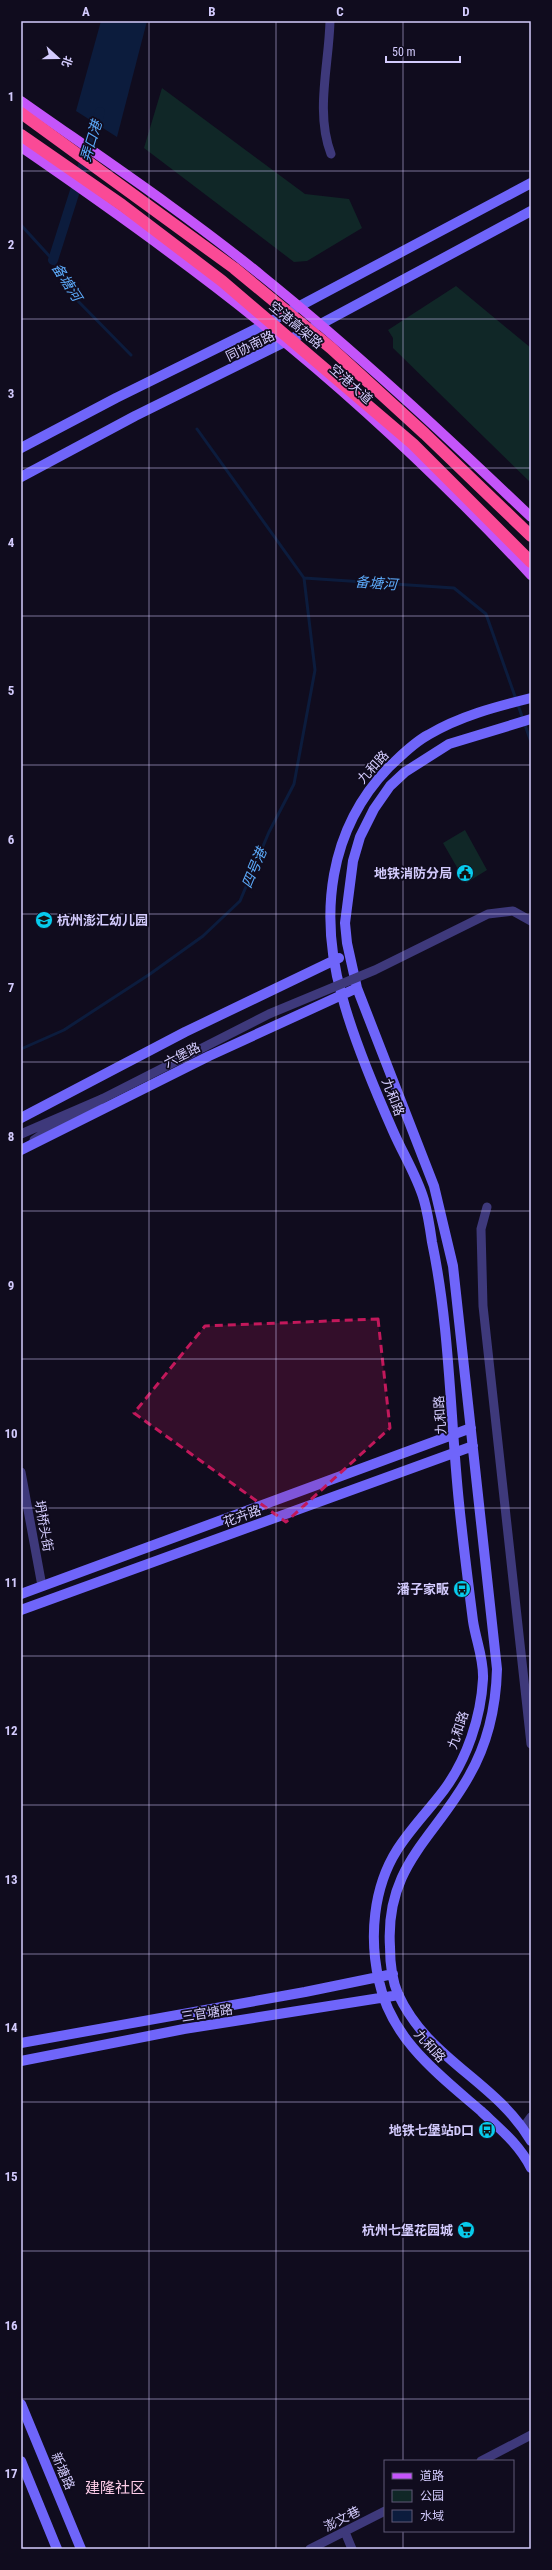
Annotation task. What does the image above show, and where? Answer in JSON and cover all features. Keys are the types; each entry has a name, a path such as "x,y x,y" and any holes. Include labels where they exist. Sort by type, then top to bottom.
{"highway":[{"name":"空港高架路","path":"21,112 234,268 331,348 425,434 531,536"},
{"name":"空港高架路","path":"21,135 122,205 222,281 413,444 531,562"}],"main road":[{"name":"空港大道","path":"21,101 121,171 262,276 441,432 531,517"},
{"name":"空港大道","path":"21,148 110,208 264,325 432,474 531,575"}],"street":[{"path":"330,21 325,71 324,136 331,154"},
{"name":"同协南路","path":"21,448 116,398 264,325 297,306 531,183"},
{"name":"同协南路","path":"21,477 135,416 319,326 531,211"},
{"name":"九和路","path":"531,698 463,717 424,737 393,763 363,799 338,850 333,870 329,916 341,995 391,1126 424,1201 440,1277 456,1452 459,1502 472,1612 481,1657 482,1691 475,1726 466,1751 447,1786 407,1835 386,1871 379,1891 375,1920 374,1944 378,1977 383,1998 402,2034 415,2051 432,2070 515,2142 531,2168"},
{"name":"九和路","path":"531,719 458,740 423,759 405,772 390,786 374,809 360,837 353,861 345,923 349,954 357,988 434,1186 453,1266 497,1669 496,1697 482,1749 470,1776 408,1862 400,1877 390,1914 389,1936 393,1974 399,1995 428,2041 490,2092 523,2128 531,2141"},
{"path":"21,1150 54,1126 102,1099 270,1014 375,970 488,914 513,911 531,921"},
{"name":"六堡路","path":"21,1118 191,1029 349,954"},
{"name":"六堡路","path":"21,1150 209,1056 357,988"},
{"path":"21,1134 102,1099"},
{"path":"487,1207 481,1229 483,1306 531,1744"},
{"name":"花卉路","path":"21,1594 471,1428"},
{"name":"花卉路","path":"21,1610 473,1446"},
{"name":"坍桥头街","path":"21,1472 42,1586"},
{"name":"三官塘路","path":"21,2043 125,2026 393,1974"},
{"name":"三官塘路","path":"21,2061 184,2029 399,1995"},
{"path":"523,2128 531,2117"},
{"name":"新塘路","path":"21,2404 82,2549"},
{"path":"483,2460 531,2435"},
{"path":"21,2461 57,2549"},
{"name":"澎文巷","path":"310,2549 384,2512"},
{"path":"345,2532 352,2549"}],"highlighted area":[{"path":"378,1319 390,1428 286,1522 134,1413 205,1326"}],"green space":[{"path":"162,88 305,194 349,199 362,228 307,261 294,262 144,148"},
{"path":"456,286 531,348 531,483 393,348 393,338 388,330"},
{"path":"465,830 487,870 466,883 443,843"}],"water":[{"path":"101,21 147,21 117,137 76,111"}],"waterway":[{"name":"弄口港","path":"53,260 100,112"},
{"name":"备塘河","path":"21,225 53,260 74,297 131,355"},
{"name":"四号港","path":"21,1049 64,1030 150,974 203,936 240,901 269,832 294,784 315,670 304,578 197,429"},
{"name":"备塘河","path":"304,578 454,588 486,614 531,742"}],"place":[{"name":"地铁消防分局","path":"465,873"},
{"name":"杭州澎汇幼儿园","path":"44,920"},
{"name":"潘子家畈","path":"462,1589"},
{"name":"地铁七堡站D口","path":"487,2130"},
{"name":"杭州七堡花园城","path":"466,2230"}],"district":[{"name":"建隆社区","path":"115,2488"}]}
